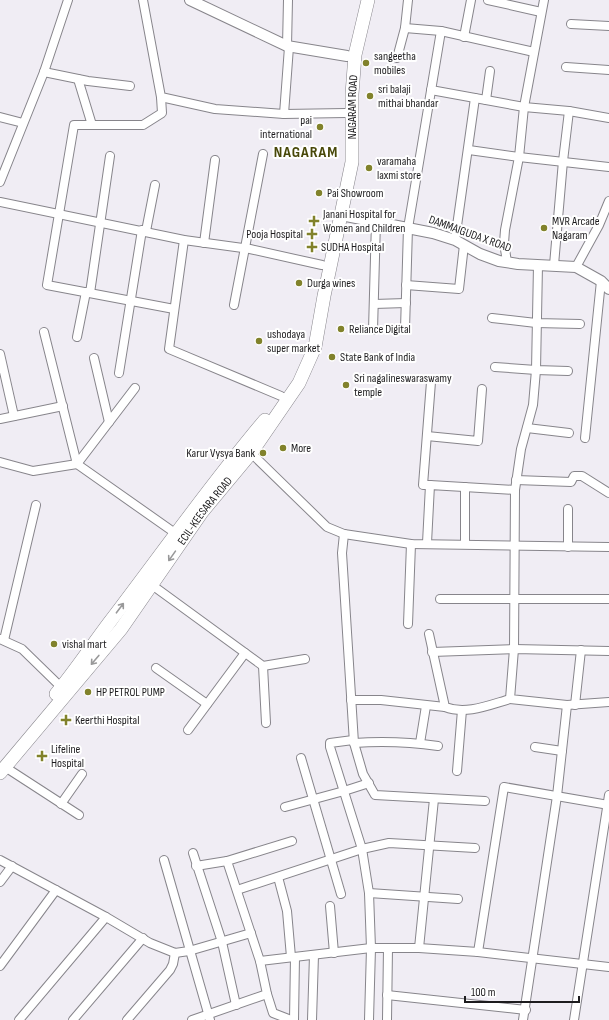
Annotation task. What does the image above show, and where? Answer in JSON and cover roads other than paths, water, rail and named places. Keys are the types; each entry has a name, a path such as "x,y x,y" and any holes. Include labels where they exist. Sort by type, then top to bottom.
{"main road":[{"name":"NAGARAM ROAD","path":"338,214 347,138 347,56 361,0"},
{"name":"NAGARAM ROAD","path":"338,214 352,162 352,94 355,55 368,0"},
{"name":"ECIL-KEESARA ROAD","path":"2,766 121,629 202,512 209,497 242,446 269,416 303,359 309,343 322,265 338,214"},
{"name":"ECIL-KEESARA ROAD","path":"2,766 175,534 251,453 298,384 316,347 338,214"}],"street":[{"path":"0,182 4,161 23,123 44,72 68,0"},
{"path":"142,0 161,97 162,113 143,125 74,125 47,285 174,309"},
{"path":"284,114 288,47 288,0"},
{"path":"397,58 404,28 408,0"},
{"path":"464,37 471,0"},
{"path":"488,0 541,12"},
{"path":"506,262 504,243 505,230 519,157 524,107 544,0"},
{"path":"193,1 288,47 347,56"},
{"path":"571,24 609,26"},
{"path":"404,28 441,32 534,52"},
{"path":"405,329 408,228 441,32"},
{"path":"566,67 609,70"},
{"path":"486,100 490,71"},
{"path":"44,72 78,79 130,86"},
{"path":"78,79 92,125"},
{"path":"431,90 524,107 569,111 609,118"},
{"path":"161,97 215,109 284,114 346,113"},
{"path":"455,240 469,150 475,98"},
{"path":"554,265 569,111"},
{"path":"0,117 23,123"},
{"path":"469,150 519,157 609,166"},
{"path":"234,305 263,154"},
{"path":"77,337 88,293 110,156"},
{"path":"204,243 215,160"},
{"path":"119,373 144,231 155,185"},
{"path":"0,202 184,240 245,249 322,265"},
{"path":"576,267 599,225 609,202"},
{"name":"DAMMAIGUDA X ROAD","path":"338,214 433,232 455,240 480,254 506,262 576,267 601,281 609,289"},
{"path":"373,330 376,221"},
{"path":"184,240 169,349 281,396"},
{"path":"406,285 459,289 464,245"},
{"path":"510,699 514,649 515,490 521,449 533,405 536,370 538,265"},
{"path":"585,438 601,281"},
{"path":"374,304 406,303"},
{"path":"492,318 536,323 580,324"},
{"path":"44,332 77,464 175,534"},
{"path":"0,354 14,416"},
{"path":"94,358 109,422"},
{"path":"495,366 568,371"},
{"path":"431,382 423,485 515,490"},
{"path":"0,462 33,471 77,464 135,388"},
{"path":"427,436 478,441 482,389"},
{"path":"0,419 62,406"},
{"path":"527,428 569,433"},
{"path":"251,453 327,527 344,534 411,544 427,543 609,547"},
{"path":"516,480 571,482 574,476 582,476 609,493"},
{"path":"427,543 430,485"},
{"path":"465,487 465,544"},
{"path":"36,504 2,640 22,649 62,687"},
{"path":"568,510 568,547"},
{"path":"344,534 342,553 354,741 363,774 375,795 486,801"},
{"path":"408,624 411,544"},
{"path":"152,585 263,666 305,659"},
{"path":"440,599 609,599"},
{"path":"429,634 445,707"},
{"path":"432,652 514,649 609,651"},
{"path":"523,1020 526,1010 532,958 557,796 562,751 581,650"},
{"path":"188,730 245,653"},
{"path":"263,666 266,723"},
{"path":"156,668 207,704"},
{"path":"351,700 381,700 445,707 453,710 474,709 510,699 571,705 609,702"},
{"path":"420,743 426,706"},
{"path":"457,771 462,710"},
{"path":"369,1020 371,948 368,893 362,849 330,743 382,741 420,743 438,746"},
{"path":"535,747 562,751"},
{"path":"301,758 332,858 341,894"},
{"path":"2,766 79,815"},
{"path":"61,804 82,774"},
{"path":"285,807 369,783"},
{"path":"478,952 504,787 608,805"},
{"path":"574,1020 609,795"},
{"path":"419,948 434,799"},
{"path":"196,866 227,861 292,841"},
{"path":"237,890 332,858 362,849 389,844 475,848"},
{"path":"192,853 222,942 236,1005"},
{"path":"0,860 143,938 174,953 189,951 251,933"},
{"path":"164,860 209,1017"},
{"path":"227,861 260,961 267,994 273,1013 291,1020"},
{"path":"0,882 12,866"},
{"path":"278,877 287,911 293,957 294,1020"},
{"path":"0,966 56,890"},
{"path":"368,893 458,899"},
{"path":"330,906 334,953"},
{"path":"19,1020 106,917"},
{"path":"73,1020 143,938"},
{"path":"260,961 371,948 419,948 478,952 609,967"},
{"path":"386,1020 388,948"},
{"path":"127,1020 170,970 173,964 174,953"},
{"path":"312,1020 314,955"},
{"path":"192,1020 209,1017 236,1005 267,994"},
{"path":"387,995 526,1010"}],"place":[{"name":"sangeetha mobiles","path":"366,63"},
{"name":"sri balaji mithai bhandar","path":"370,96"},
{"name":"pai international","path":"320,127"},
{"name":"varamaha laxmi store","path":"369,168"},
{"name":"Pai Showroom","path":"319,193"},
{"name":"Janani Hospital for Women and Children","path":"314,221"},
{"name":"MVR Arcade Nagaram","path":"544,228"},
{"name":"Pooja Hospital","path":"312,234"},
{"name":"SUDHA Hospital","path":"312,247"},
{"name":"Durga wines","path":"299,283"},
{"name":"Reliance Digital","path":"341,329"},
{"name":"ushodaya super market","path":"259,341"},
{"name":"State Bank of India","path":"332,357"},
{"name":"Sri nagalineswaraswamy temple","path":"346,385"},
{"name":"More","path":"283,448"},
{"name":"Karur Vysya Bank","path":"263,453"},
{"name":"vishal mart","path":"54,644"},
{"name":"HP PETROL PUMP","path":"88,692"},
{"name":"Keerthi Hospital","path":"66,720"},
{"name":"Lifeline Hospital","path":"42,756"}],"district":[{"name":"NAGARAM","path":"306,152"}]}
